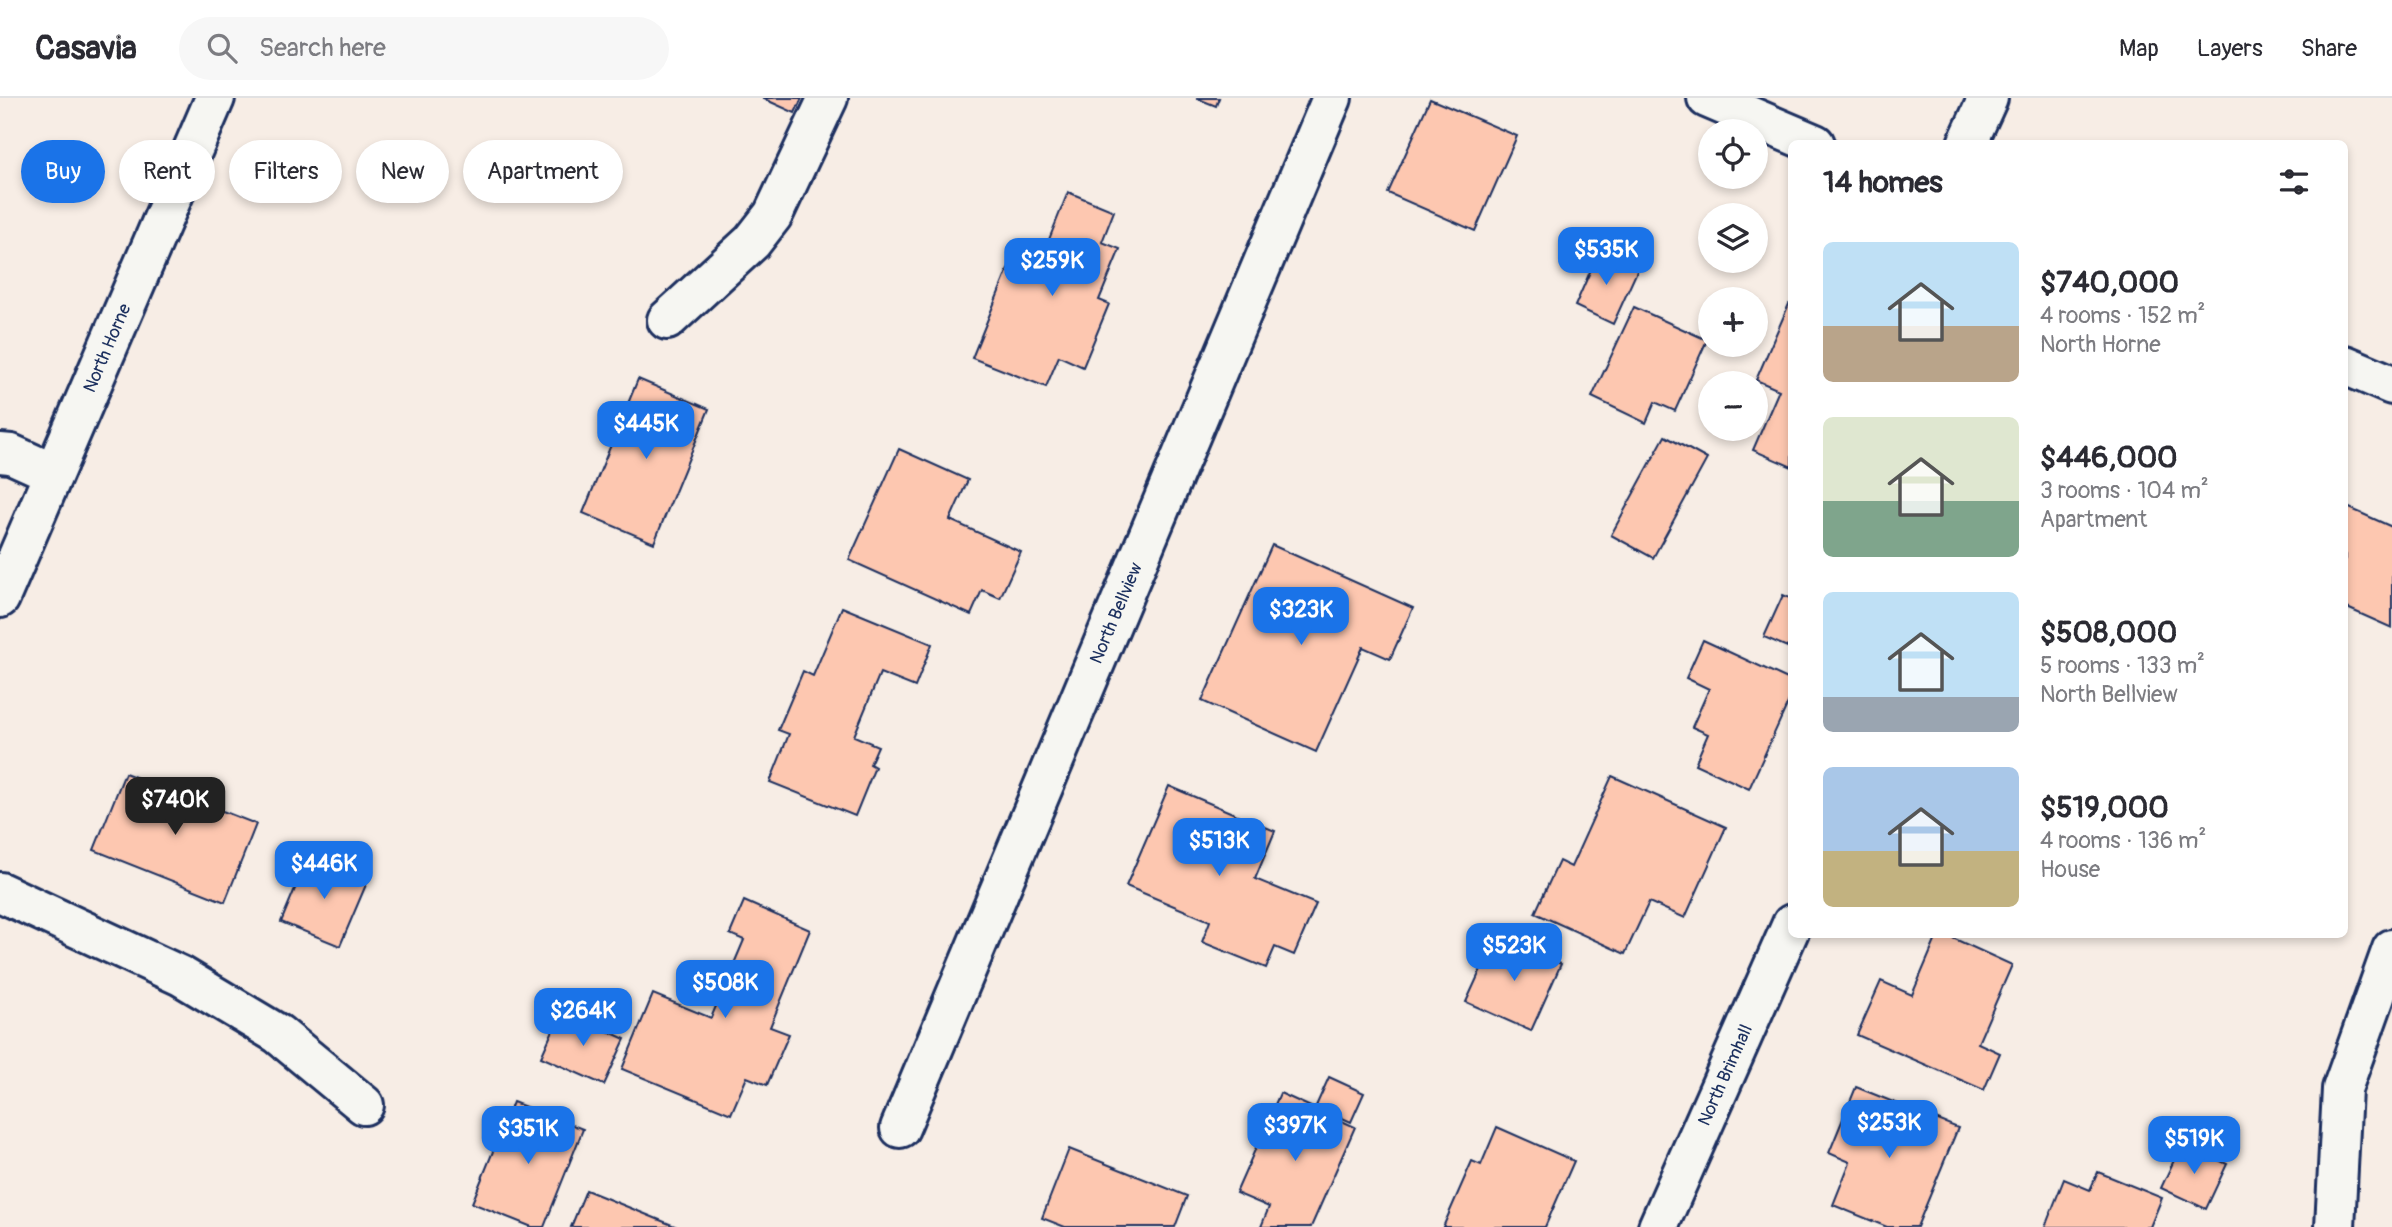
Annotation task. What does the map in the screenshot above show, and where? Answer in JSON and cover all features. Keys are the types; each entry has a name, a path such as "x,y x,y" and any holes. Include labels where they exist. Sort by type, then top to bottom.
{"street":[{"name":"North Horne","path":"0,598 215,98"},
{"path":"667,320 752,242 773,215 828,98"},
{"name":"North Bellview","path":"900,1128 1332,98"},
{"path":"1707,98 1806,140"},
{"path":"1969,140 1988,98"},
{"path":"2348,366 2392,385"},
{"path":"0,453 11,454 53,473"},
{"path":"0,892 181,976 278,1034 364,1105"},
{"name":"North Brimhall","path":"1658,1227 1788,933"},
{"path":"2335,1227 2342,1089 2392,949"}],"building":[{"path":"762,98 802,98 795,113"},
{"path":"1196,98 1219,98 1216,106"},
{"path":"1430,99 1517,136 1475,231 1388,193"},
{"path":"1068,192 1114,211 1102,242 1120,249 1099,300 1109,304 1083,367 1059,356 1046,387 972,358 1015,252 1040,262"},
{"path":"1599,251 1638,269 1613,324 1575,306"},
{"path":"1788,306 1788,465 1753,450 1757,441 1768,441 1768,415 1779,390 1768,385 1768,371 1760,371"},
{"path":"1634,307 1698,336 1699,357 1675,411 1655,402 1646,423 1592,397"},
{"path":"638,379 709,409 654,543 583,513"},
{"path":"1665,436 1707,459 1653,558 1611,535"},
{"path":"899,449 968,480 950,520 1021,552 1000,598 982,590 971,615 849,560"},
{"path":"2348,507 2392,527 2392,628 2348,608"},
{"path":"1272,545 1413,608 1390,659 1363,647 1316,752 1202,701"},
{"path":"1783,595 1788,597 1788,647 1764,637"},
{"path":"842,607 932,644 915,687 880,673 854,736 878,746 870,764 875,767 855,816 770,782 789,734 778,730 803,671 813,676"},
{"path":"1703,640 1788,679 1788,703 1749,789 1695,764 1708,734 1692,727 1709,689 1686,678"},
{"path":"125,773 256,824 225,902 94,850"},
{"path":"1612,776 1726,827 1685,918 1649,902 1625,954 1535,913 1559,861 1571,867"},
{"path":"1169,786 1275,831 1255,879 1316,904 1294,955 1275,947 1266,968 1202,942 1210,921 1126,886"},
{"path":"309,855 368,880 340,946 281,922"},
{"path":"744,901 810,930 770,1027 789,1034 767,1085 747,1077 731,1114 622,1069 653,994 711,1018 744,940 730,934"},
{"path":"1497,934 1561,964 1531,1031 1466,1002"},
{"path":"1936,938 1953,938 2012,965 1978,1043 2000,1053 1984,1090 1857,1035 1881,981 1912,995"},
{"path":"562,1010 625,1039 604,1085 541,1057"},
{"path":"1329,1077 1364,1093 1351,1122 1316,1106"},
{"path":"1856,1087 1958,1128 1917,1227 1887,1227 1833,1205 1850,1162 1829,1153"},
{"path":"1280,1093 1355,1127 1311,1227 1261,1227 1269,1207 1236,1193"},
{"path":"513,1102 583,1129 544,1227 532,1227 472,1203"},
{"path":"1497,1127 1574,1161 1545,1227 1443,1227 1472,1161 1481,1165"},
{"path":"2182,1143 2227,1164 2206,1209 2161,1188"},
{"path":"1069,1149 1187,1196 1175,1227 1065,1227 1042,1218"},
{"path":"2098,1172 2162,1198 2150,1227 2045,1227 2064,1179 2090,1190"},
{"path":"586,1190 677,1227 571,1227"}]}
